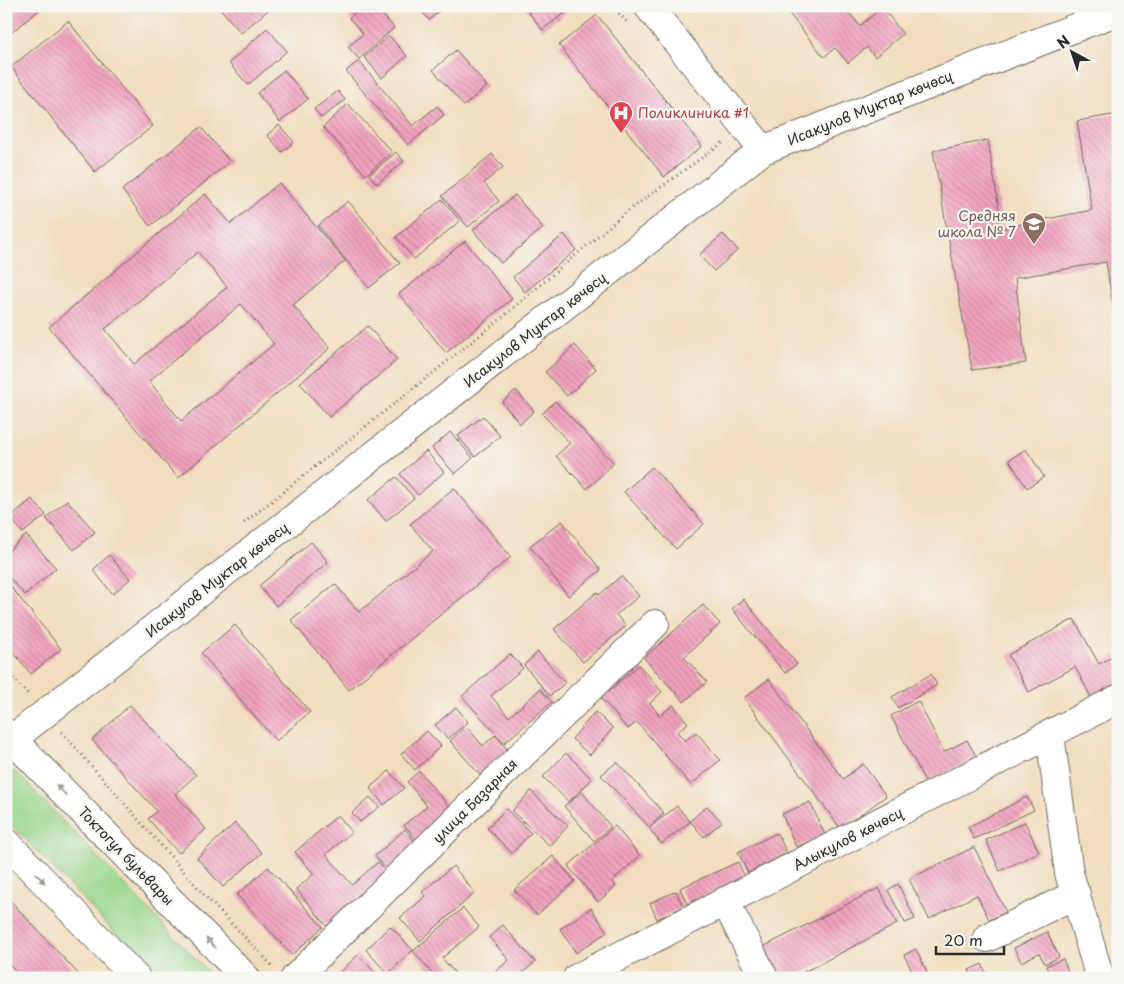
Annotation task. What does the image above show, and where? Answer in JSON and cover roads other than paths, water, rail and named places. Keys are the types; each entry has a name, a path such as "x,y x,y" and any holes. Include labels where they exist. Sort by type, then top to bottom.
{"street":[{"name":"Исакулов Муктар көчөсү","path":"8,739 42,703 763,150 1102,12"},
{"path":"639,16 763,150"},
{"name":"улица Базарная","path":"286,974 655,624"},
{"name":"Алыкулов көчөсү","path":"577,978 1118,699"},
{"path":"1050,735 1069,872 1100,978"},
{"name":"Токтогул бульвары","path":"8,739 246,978"},
{"path":"6,842 136,978"},
{"path":"987,938 1076,894"},
{"path":"726,901 764,978"}],"place":[{"name":"Поликлиника #1","path":"621,134"},
{"name":"Средняя школа № 7","path":"1034,245"}]}
